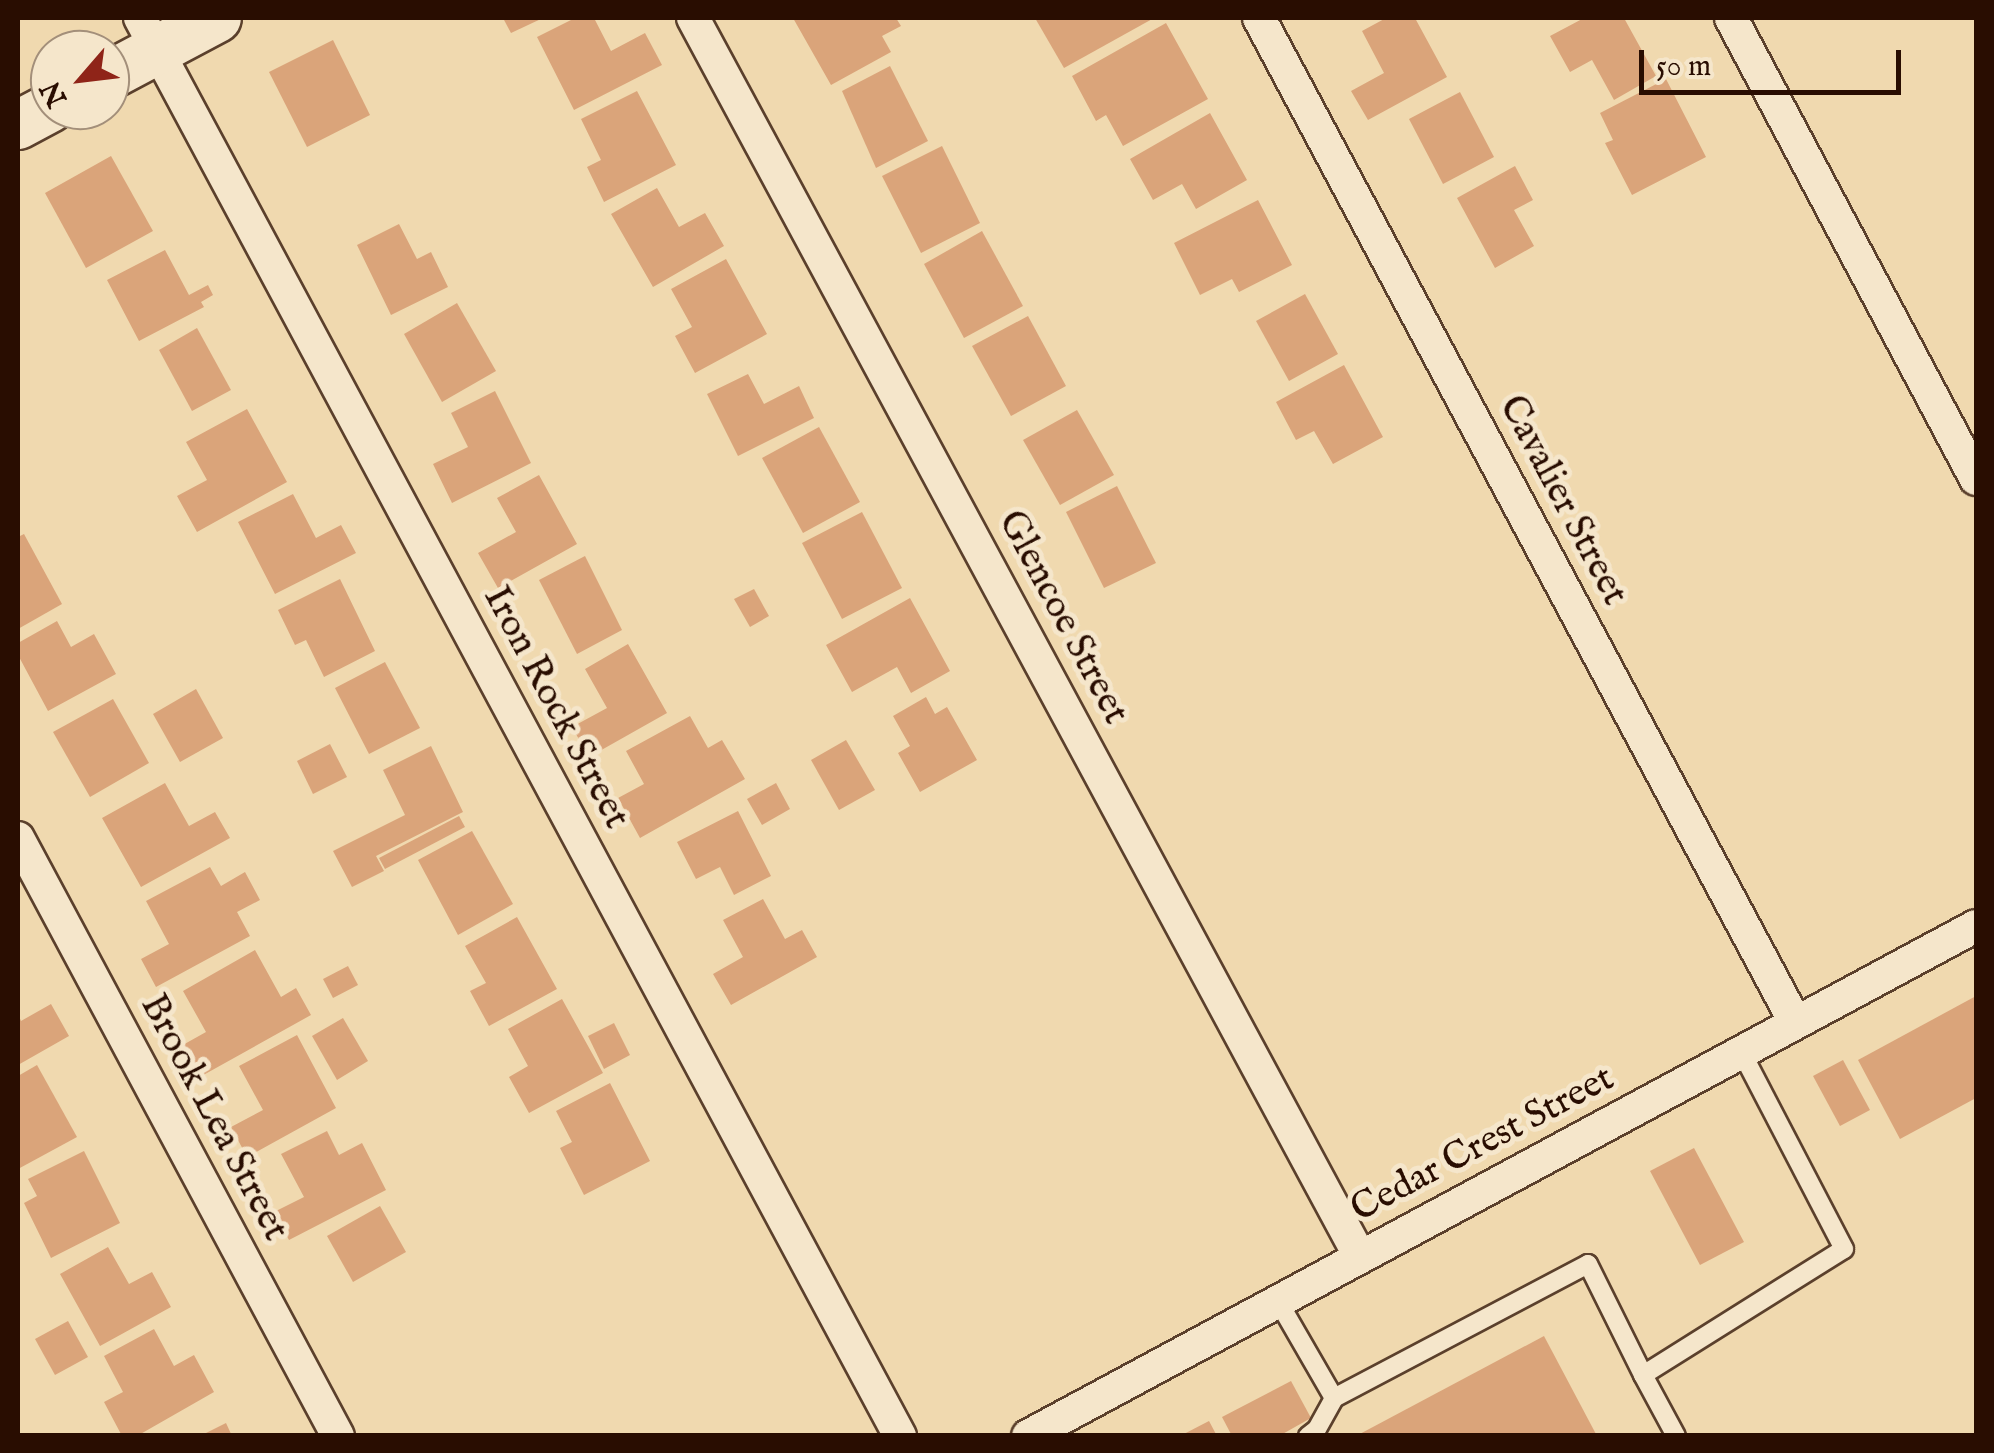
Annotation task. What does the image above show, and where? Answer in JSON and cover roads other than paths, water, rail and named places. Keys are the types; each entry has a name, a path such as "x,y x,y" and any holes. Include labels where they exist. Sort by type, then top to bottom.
{"main road":[{"path":"130,53 149,33 217,18"}],"street":[{"name":"Glencoe Street","path":"693,18 1360,1257"},
{"name":"Cavalier Street","path":"1259,18 1795,1022"},
{"path":"1731,18 1976,479"},
{"name":"Iron Rock Street","path":"149,33 900,1436"},
{"name":"Brook Lea Street","path":"18,838 338,1436"},
{"name":"Cedar Crest Street","path":"1028,1436 1074,1425 1278,1301 1976,926"}],"lane":[{"path":"1643,1375 1844,1249 1741,1051"},
{"path":"1308,1436 1317,1430 1334,1398 1588,1264 1676,1436"},
{"path":"1278,1301 1334,1398"}]}
